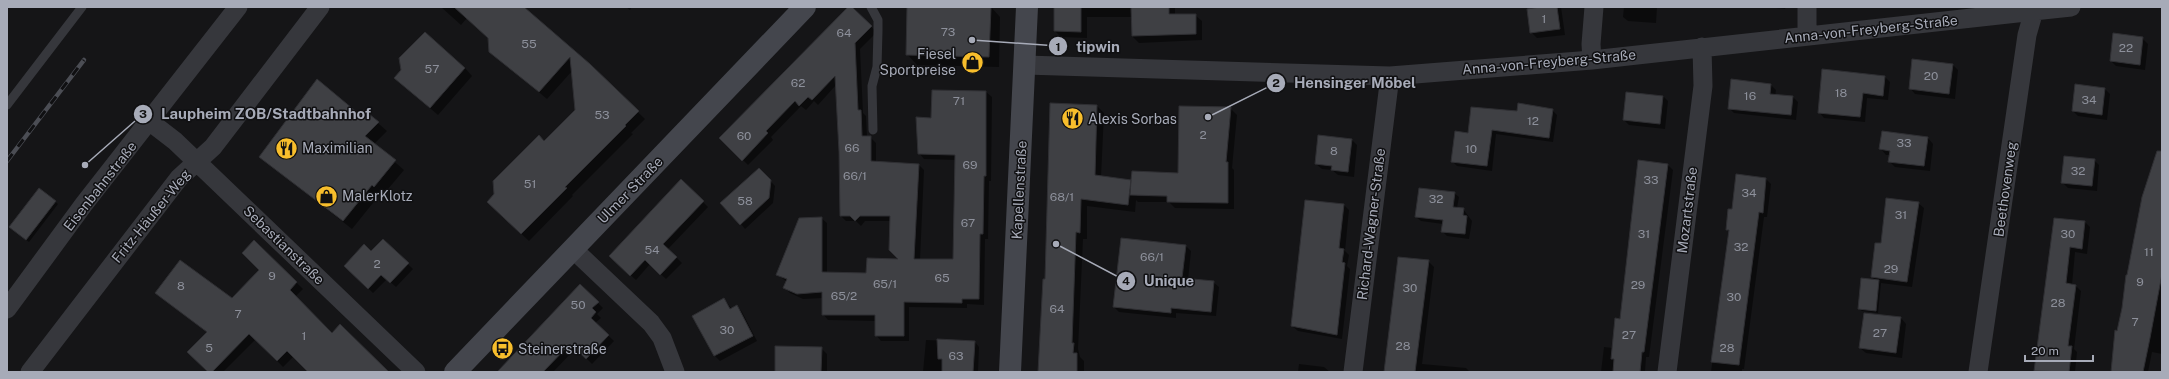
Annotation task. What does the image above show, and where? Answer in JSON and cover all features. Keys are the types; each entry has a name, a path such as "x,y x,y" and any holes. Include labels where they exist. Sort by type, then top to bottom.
{"main road":[{"name":"Ulmer Straße","path":"455,372 805,7"},
{"name":"Kapellenstraße","path":"1010,372 1027,7"}],"street":[{"name":"Eisenbahnstraße","path":"7,308 84,204 238,7"},
{"name":"Fritz-Häußer-Weg","path":"30,372 179,178 213,147 320,7"},
{"path":"1592,60 1591,44 1594,7"},
{"path":"1807,7 1807,35"},
{"name":"Anna-von-Freyberg-Straße","path":"1025,65 1390,76 1592,60 2034,9 2071,7"},
{"name":"Beethovenweg","path":"1978,372 2027,35 2034,9"},
{"name":"Mozartstraße","path":"1667,372 1703,86 1702,47"},
{"name":"Richard-Wagner-Straße","path":"1352,372 1390,76"},
{"name":"Sebastianstraße","path":"149,122 174,141 196,161 416,372"},
{"path":"573,249 651,322 662,338 675,372"}],"lane":[{"path":"9,103 82,7"},
{"path":"870,7 878,20 877,67 872,86 873,130"},
{"path":"7,90 9,103"}],"building":[{"path":"454,7 524,7 590,64 639,111 565,187 567,188 521,234 487,202 494,194 493,181 539,135 544,141 575,110 570,57 539,92 489,52 488,38"},
{"path":"848,7 852,7 872,26 855,43 858,110 861,110 862,136 871,136 871,161 919,164 914,259 953,259 955,155 918,154 916,117 931,118 932,90 986,91 986,176 984,176 983,234 980,234 979,299 962,299 962,303 904,302 904,336 875,336 875,315 822,315 822,292 797,294 783,288 787,279 776,275 799,218 822,217 822,272 866,273 867,258 898,259 889,250 890,216 860,216 855,221 850,216 840,216 839,152 835,76 812,100 808,97 799,106 795,101 766,131 768,133 742,161 719,138"},
{"path":"907,7 991,7 989,57 906,55"},
{"path":"1054,7 1081,7 1081,32 1054,31"},
{"path":"1131,7 1169,7 1169,14 1196,14 1196,34 1132,36"},
{"path":"1557,7 1560,29 1530,33 1527,9"},
{"path":"425,32 465,68 430,108 394,78 401,70 399,58"},
{"path":"2113,33 2143,37 2140,65 2110,61"},
{"path":"1912,59 1953,64 1949,94 1909,89"},
{"path":"1822,69 1885,76 1883,96 1863,93 1860,117 1818,113"},
{"path":"317,79 359,114 364,110 379,122 365,136 396,160 374,187 372,185 343,221 259,157"},
{"path":"1731,79 1771,84 1770,94 1793,96 1791,115 1728,109"},
{"path":"2075,84 2105,88 2102,115 2072,111"},
{"path":"1626,92 1663,96 1660,124 1623,120"},
{"path":"1050,103 1097,105 1095,175 1131,180 1128,205 1081,199 1080,233 1076,232 1072,343 1074,343 1073,353 1077,353 1077,372 1038,372 1043,279 1045,279"},
{"path":"1518,103 1553,109 1549,138 1492,130 1487,166 1451,162 1455,131 1468,133 1471,107 1517,111"},
{"path":"1179,106 1231,107 1226,162 1228,162 1228,203 1167,202 1167,196 1130,195 1132,171 1178,173"},
{"path":"1882,131 1928,137 1924,166 1888,162 1890,151 1879,149"},
{"path":"1318,135 1352,139 1348,172 1331,170 1332,166 1315,164"},
{"path":"2157,151 2162,151 2162,274 2143,372 2111,372 2115,330 2117,331 2122,308 2126,275 2142,197"},
{"path":"2064,156 2095,159 2092,186 2061,183"},
{"path":"1638,160 1668,164 1644,352 1642,352 1640,372 1613,372 1614,359 1611,359 1615,318 1620,319"},
{"path":"759,168 771,180 769,198 740,225 720,203"},
{"path":"1736,174 1766,178 1763,213 1759,212 1739,365 1711,362 1729,230 1726,230 1728,209 1732,209"},
{"path":"681,179 704,201 663,244 677,257 660,275 645,260 630,276 609,256"},
{"path":"39,188 56,201 26,240 9,227"},
{"path":"1419,188 1455,192 1453,207 1464,208 1463,215 1467,216 1465,234 1441,232 1443,220 1415,217"},
{"path":"1886,198 1919,202 1907,282 1871,277 1875,243 1881,243"},
{"path":"1305,200 1344,204 1339,248 1344,249 1342,262 1345,263 1337,335 1291,326"},
{"path":"2054,218 2085,221 2082,249 2070,247 2066,283 2076,285 2068,346 2072,346 2069,372 2034,371"},
{"path":"1121,238 1186,245 1182,278 1214,281 1211,312 1171,308 1171,313 1113,307"},
{"path":"383,239 409,263 390,283 381,275 368,289 344,266 364,244 371,251"},
{"path":"254,240 297,282 290,290 332,333 340,324 389,372 308,372 287,351 277,361 249,334 212,372 208,372 187,352 207,332 155,293 180,260 232,298 259,270 242,253"},
{"path":"1398,257 1429,260 1415,372 1384,372"},
{"path":"1861,278 1879,280 1876,311 1858,309"},
{"path":"580,284 599,302 592,308 596,312 591,318 609,335 586,359 570,344 543,372 497,372"},
{"path":"724,298 730,309 737,305 753,336 714,356 692,316"},
{"path":"1864,313 1901,317 1896,353 1859,348"},
{"path":"937,339 975,341 973,372 942,372 942,359 938,359"},
{"path":"775,346 822,347 821,372 775,372"}],"railway":[{"path":"7,161 84,60"}],"place":[{"name":"tipwin","path":"972,40"},
{"name":"Fiesel Sportpreise","path":"972,62"},
{"name":"Hensinger Möbel","path":"1208,117"},
{"name":"Alexis Sorbas","path":"1073,119"},
{"name":"Maximilian","path":"286,148"},
{"name":"Laupheim ZOB/Stadtbahnhof","path":"85,165"},
{"name":"MalerKlotz","path":"327,196"},
{"name":"Unique","path":"1056,244"},
{"name":"Steinerstraße","path":"502,349"}]}
